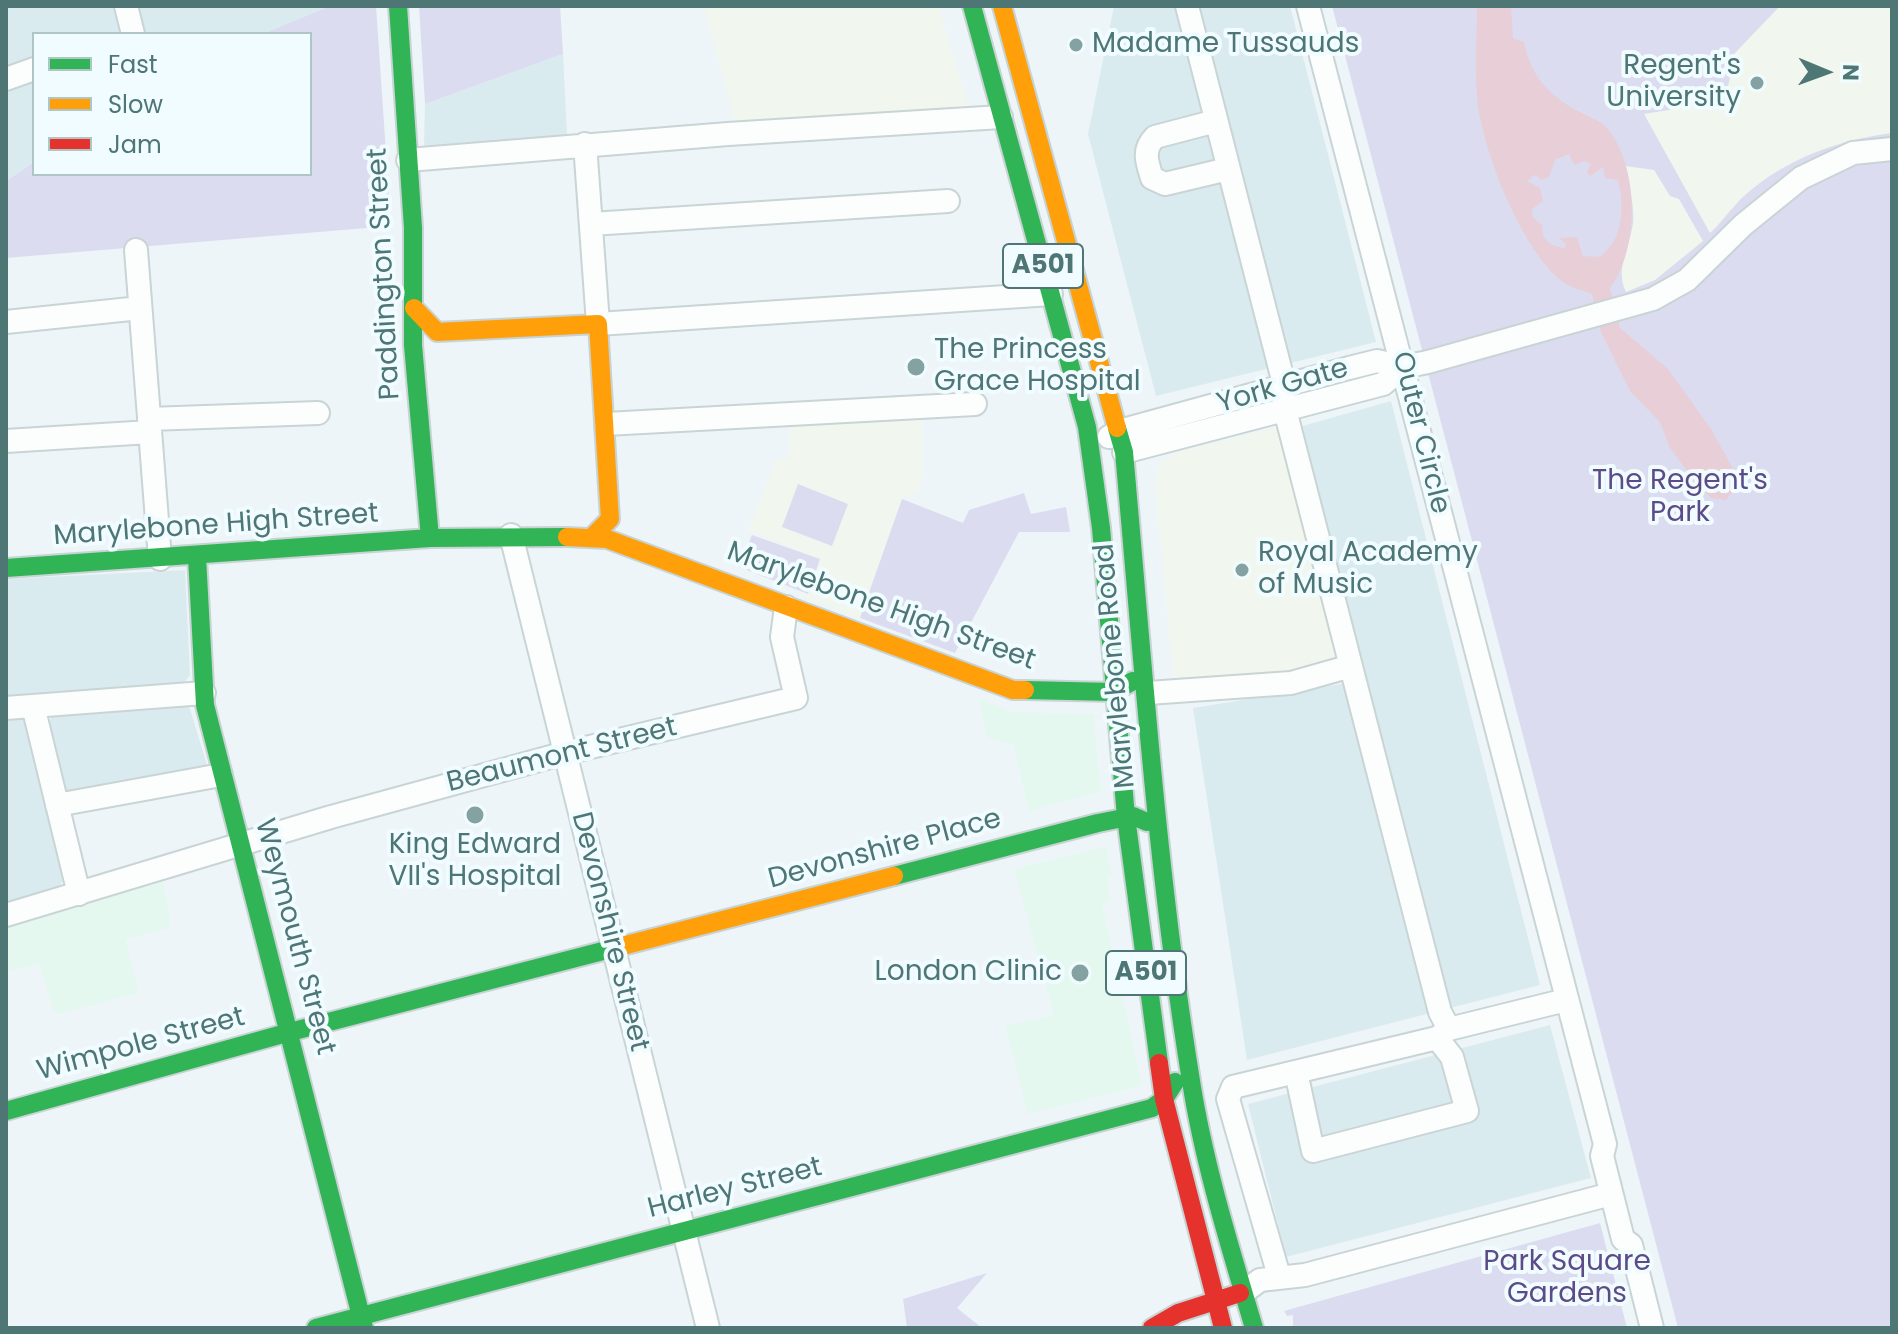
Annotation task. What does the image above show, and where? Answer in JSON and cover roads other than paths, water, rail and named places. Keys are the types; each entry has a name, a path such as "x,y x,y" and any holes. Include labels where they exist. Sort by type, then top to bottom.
{"main road":[{"name":"Paddington Street","path":"398,6 408,160 414,308 412,333 437,538"},
{"name":"Marylebone Road","path":"972,6 1087,427 1101,528 1126,817 1164,1099 1223,1328"},
{"name":"Marylebone Road","path":"1002,6 1122,442 1160,843 1185,1045 1196,1112 1254,1328"},
{"path":"414,308 437,332"},
{"path":"417,359 426,341 437,332 598,324 610,519 591,538"},
{"name":"Marylebone High Street","path":"610,519 636,547"},
{"name":"Marylebone High Street","path":"6,568 437,538 511,535 591,538 636,547 786,607 1013,690 1113,692"},
{"name":"Weymouth Street","path":"197,557 204,693 221,775 363,1322"},
{"path":"1113,692 1134,680 1144,650"},
{"path":"1126,817 1146,821 1160,843"},
{"name":"Devonshire Place","path":"290,1032 1126,817"},
{"name":"Wimpole Street","path":"6,1111 290,1032"},
{"path":"1164,1099 1178,1076 1185,1045"},
{"name":"Harley Street","path":"316,1328 363,1322 684,1231 1152,1108 1164,1099"},
{"path":"1152,1328 1178,1313 1244,1292"}],"street":[{"path":"126,6 132,32"},
{"path":"1187,6 1443,1033 1467,1111 1313,1151 1296,1072"},
{"name":"Outer Circle","path":"1308,6 1605,1144"},
{"path":"6,79 32,70"},
{"path":"408,160 585,144 1001,117"},
{"path":"1216,121 1155,137 1146,151 1147,160 1152,178 1165,184 1228,169"},
{"path":"585,144 598,324 1051,294"},
{"name":"York Gate","path":"1122,442 1285,399 1383,384 1403,367 1630,306 1667,293 1687,280 1801,178 1853,153 1892,149"},
{"path":"591,224 948,201"},
{"path":"136,250 160,559"},
{"path":"6,322 140,308"},
{"path":"606,424 975,404"},
{"path":"6,441 318,413"},
{"path":"1101,528 1099,458 1106,440 1122,442"},
{"name":"Devonshire Street","path":"511,535 708,1328"},
{"name":"Beaumont Street","path":"6,915 240,847 331,817 565,753 796,698 782,637 786,607"},
{"path":"1148,693 1291,683 1351,666"},
{"path":"6,708 204,693"},
{"path":"33,706 79,894"},
{"path":"57,805 221,775"},
{"path":"1279,1276 1228,1099 1233,1087 1566,1000"},
{"path":"1196,1112 1228,1099"},
{"path":"1631,1245 1637,1234 1616,1153 1605,1144 1602,1156 1611,1194 1623,1239 1631,1245 1652,1328"},
{"path":"1244,1292 1260,1280 1305,1275 1611,1194"},
{"path":"1244,1292 1272,1291 1290,1286 1305,1275"}],"place":[{"name":"Madame Tussauds","path":"1076,45"},
{"name":"Regent's University","path":"1757,83"},
{"name":"The Princess Grace Hospital","path":"916,367"},
{"name":"Royal Academy of Music","path":"1242,570"},
{"name":"King Edward VII's Hospital","path":"475,815"},
{"name":"London Clinic","path":"1080,973"}],"park label":[{"name":"The Regent's Park","path":"1680,498"},
{"name":"Park Square Gardens","path":"1567,1279"}]}
